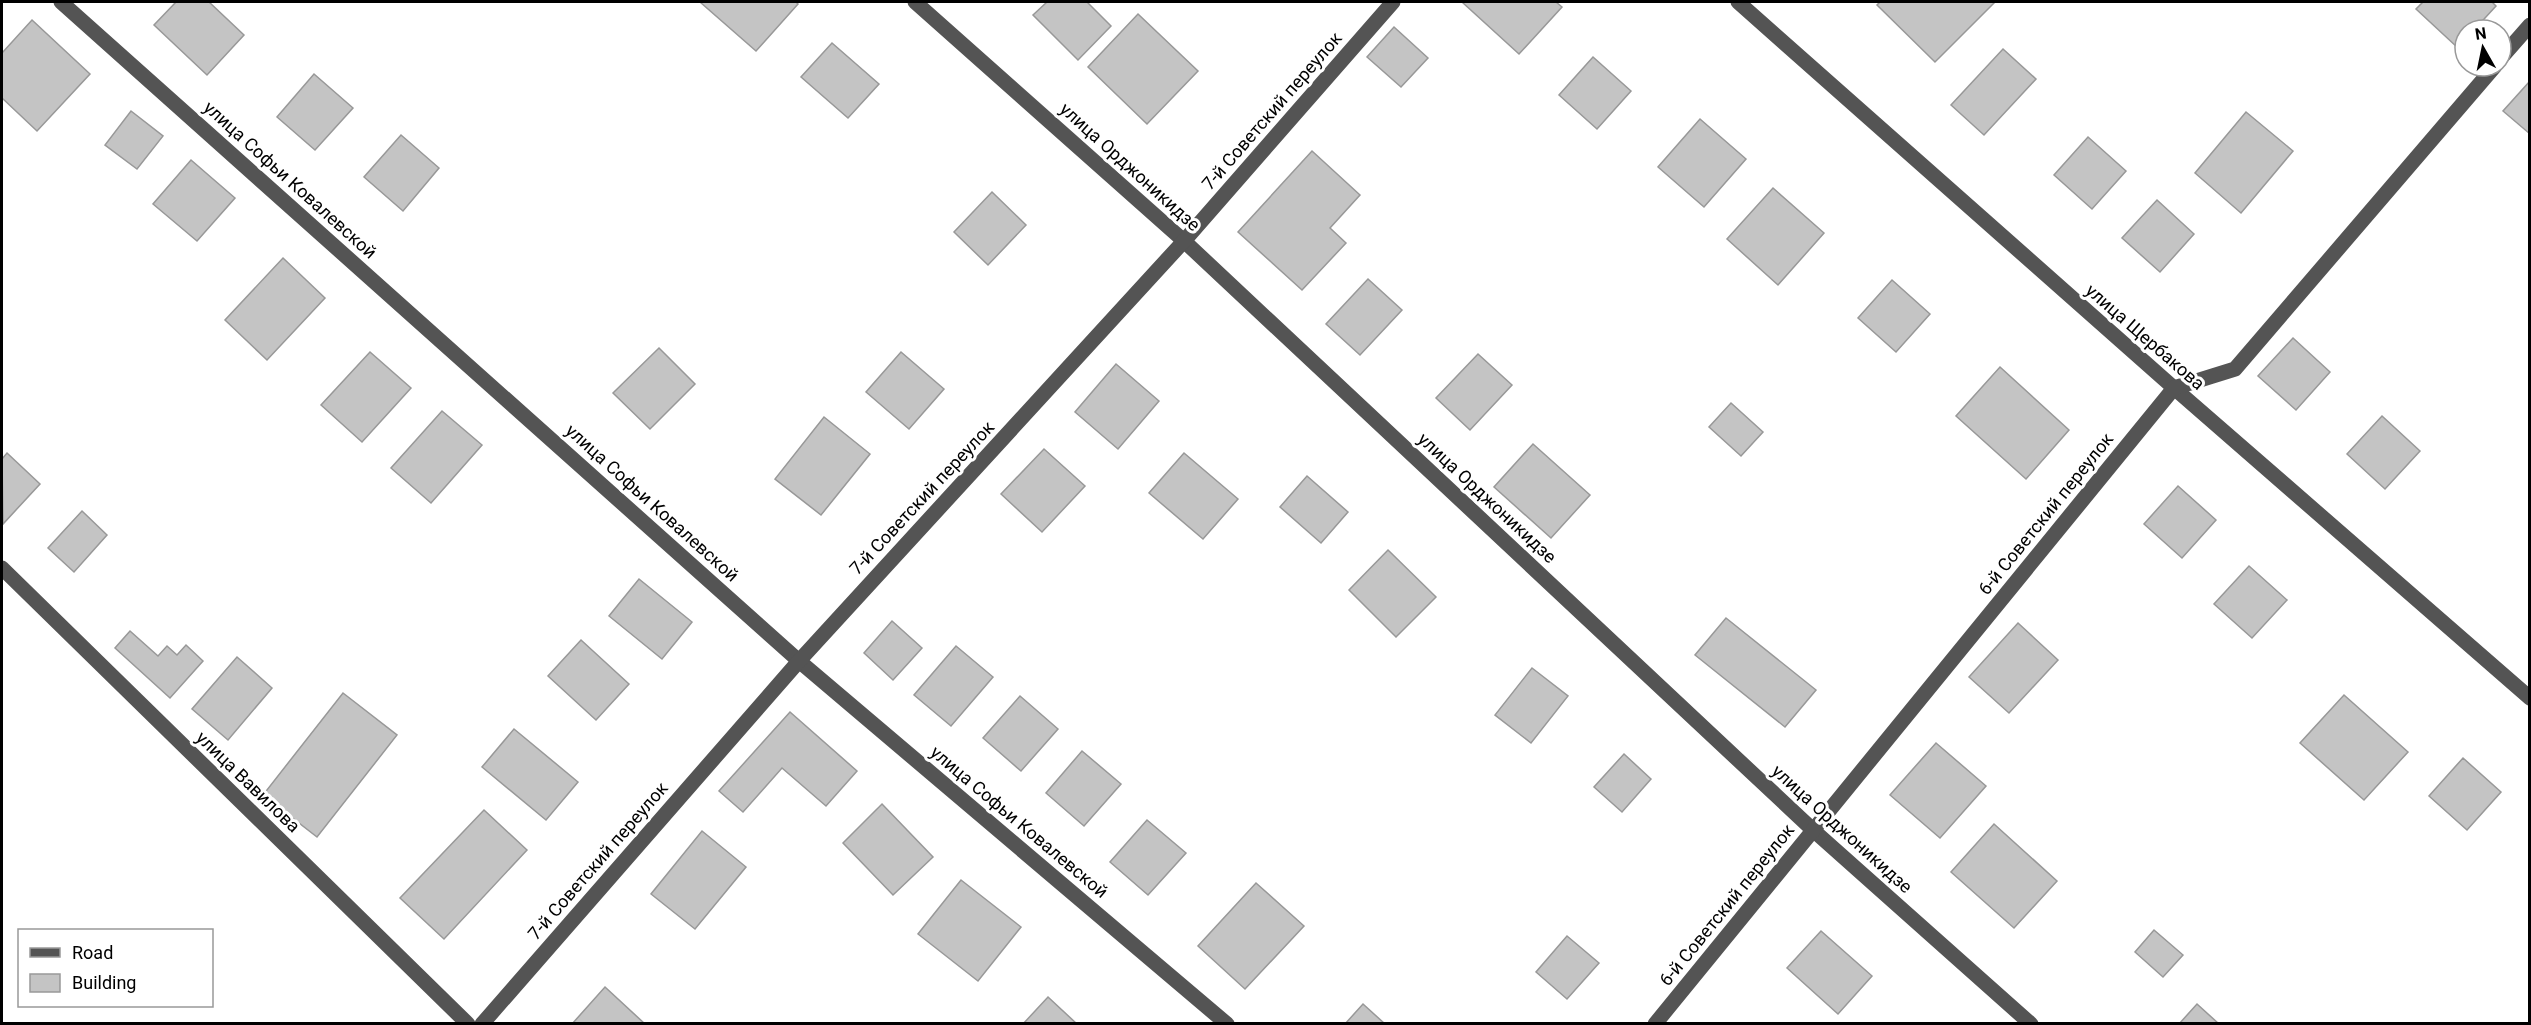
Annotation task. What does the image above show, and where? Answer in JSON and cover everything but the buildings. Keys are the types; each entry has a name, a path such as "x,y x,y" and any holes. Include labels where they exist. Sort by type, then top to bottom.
{"street":[{"name":"улица Софьи Ковалевской","path":"62,2 800,661 1227,1023"},
{"name":"улица Орджоникидзе","path":"915,2 1184,241 1813,830 2031,1023"},
{"name":"7-й Советский переулок","path":"482,1023 800,661 1184,241 1393,2"},
{"name":"улица Щербакова","path":"1738,2 2529,698"},
{"path":"2513,44 2529,25"},
{"path":"2174,388 2235,369 2484,78"},
{"name":"6-й Советский переулок","path":"1655,1023 2174,388"},
{"name":"улица Вавилова","path":"2,568 468,1023"}]}
